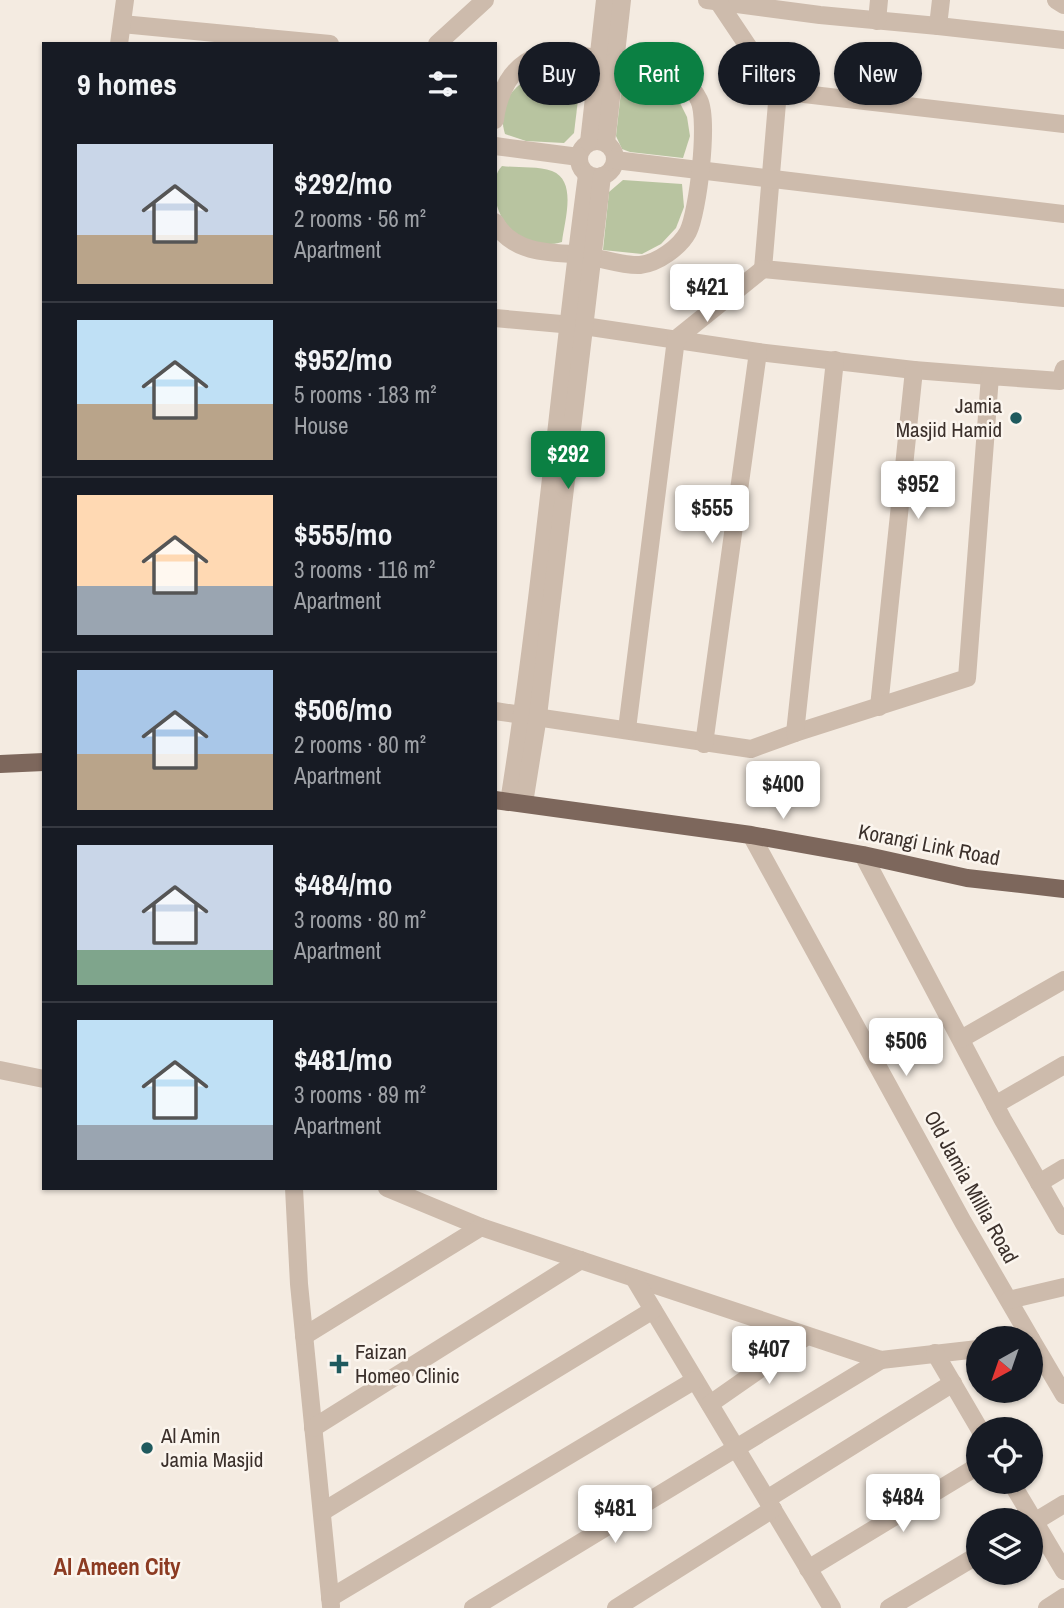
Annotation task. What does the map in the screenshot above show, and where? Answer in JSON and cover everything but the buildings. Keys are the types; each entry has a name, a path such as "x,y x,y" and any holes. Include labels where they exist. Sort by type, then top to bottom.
{"main road":[{"path":"0,764 42,762"},
{"name":"Korangi Link Road","path":"510,802 751,835 863,855 967,878 1064,889"}],"street":[{"path":"119,42 125,0"},
{"path":"439,42 485,0"},
{"path":"605,0 607,60"},
{"path":"595,175 579,164 591,148 607,60 622,0"},
{"path":"877,21 879,0"},
{"path":"938,26 941,0"},
{"path":"1056,0 1064,5"},
{"path":"713,1 821,8 877,21 1064,40"},
{"path":"713,1 743,42"},
{"path":"122,24 309,42"},
{"path":"497,103 504,85 521,65 540,56 565,55 640,62 670,72 686,83 699,99 704,124 693,218 688,232 677,247 657,259 640,265 584,256 542,253 520,246 497,226"},
{"path":"820,95 1064,124"},
{"path":"763,269 777,105"},
{"path":"497,146 611,148 615,160 613,167 595,175"},
{"path":"615,160 1064,214"},
{"path":"510,802 531,715 595,175"},
{"path":"627,729 676,339 763,269 1064,298"},
{"path":"497,318 576,325 758,352 914,370 1060,381 1064,369"},
{"path":"704,744 758,352"},
{"path":"795,733 835,360"},
{"path":"879,707 914,370"},
{"path":"497,711 751,749 967,678 990,376"},
{"name":"Old Jamia Millia Road","path":"751,835 956,1210 1023,1326"},
{"path":"863,855 995,1105 1064,1226"},
{"path":"961,1039 1064,979"},
{"path":"995,1105 1064,1065"},
{"path":"0,1070 42,1079"},
{"path":"1040,1183 1064,1168"},
{"path":"293,1190 304,1336 331,1603 695,1380"},
{"path":"392,1190 481,1227 881,1360"},
{"path":"304,1336 481,1227"},
{"path":"313,1428 581,1260"},
{"path":"634,1278 832,1608"},
{"path":"1009,1300 1064,1287"},
{"path":"322,1512 653,1310"},
{"path":"710,1404 807,1336"},
{"path":"473,1608 881,1360 966,1350"},
{"path":"935,1353 973,1417"},
{"name":"Old Jamia Millia Road","path":"1043,1361 1064,1395"},
{"path":"615,1608 953,1383"},
{"path":"808,1569 966,1473"},
{"path":"1043,1516 1064,1504"},
{"path":"1043,1540 1064,1572"},
{"path":"889,1608 966,1562"},
{"path":"1047,1608 1064,1597"}],"green space":[{"path":"518,86 518,105 577,105 574,133 564,143 526,141 505,134 504,109"},
{"path":"620,105 681,105 687,117 690,136 683,158 630,152 622,149 616,136"},
{"path":"502,166 546,169 560,176 565,184 568,203 562,242 537,243 516,233 507,225 497,206 497,175"},
{"path":"623,180 682,184 684,207 676,228 661,244 642,254 603,250 609,192"}],"place":[{"name":"Jamia Masjid Hamid","path":"1016,418"},
{"name":"Faizan Homeo Clinic","path":"339,1364"},
{"name":"Al Amin Jamia Masjid","path":"147,1448"}],"district":[{"name":"Al Ameen City","path":"117,1567"}]}
